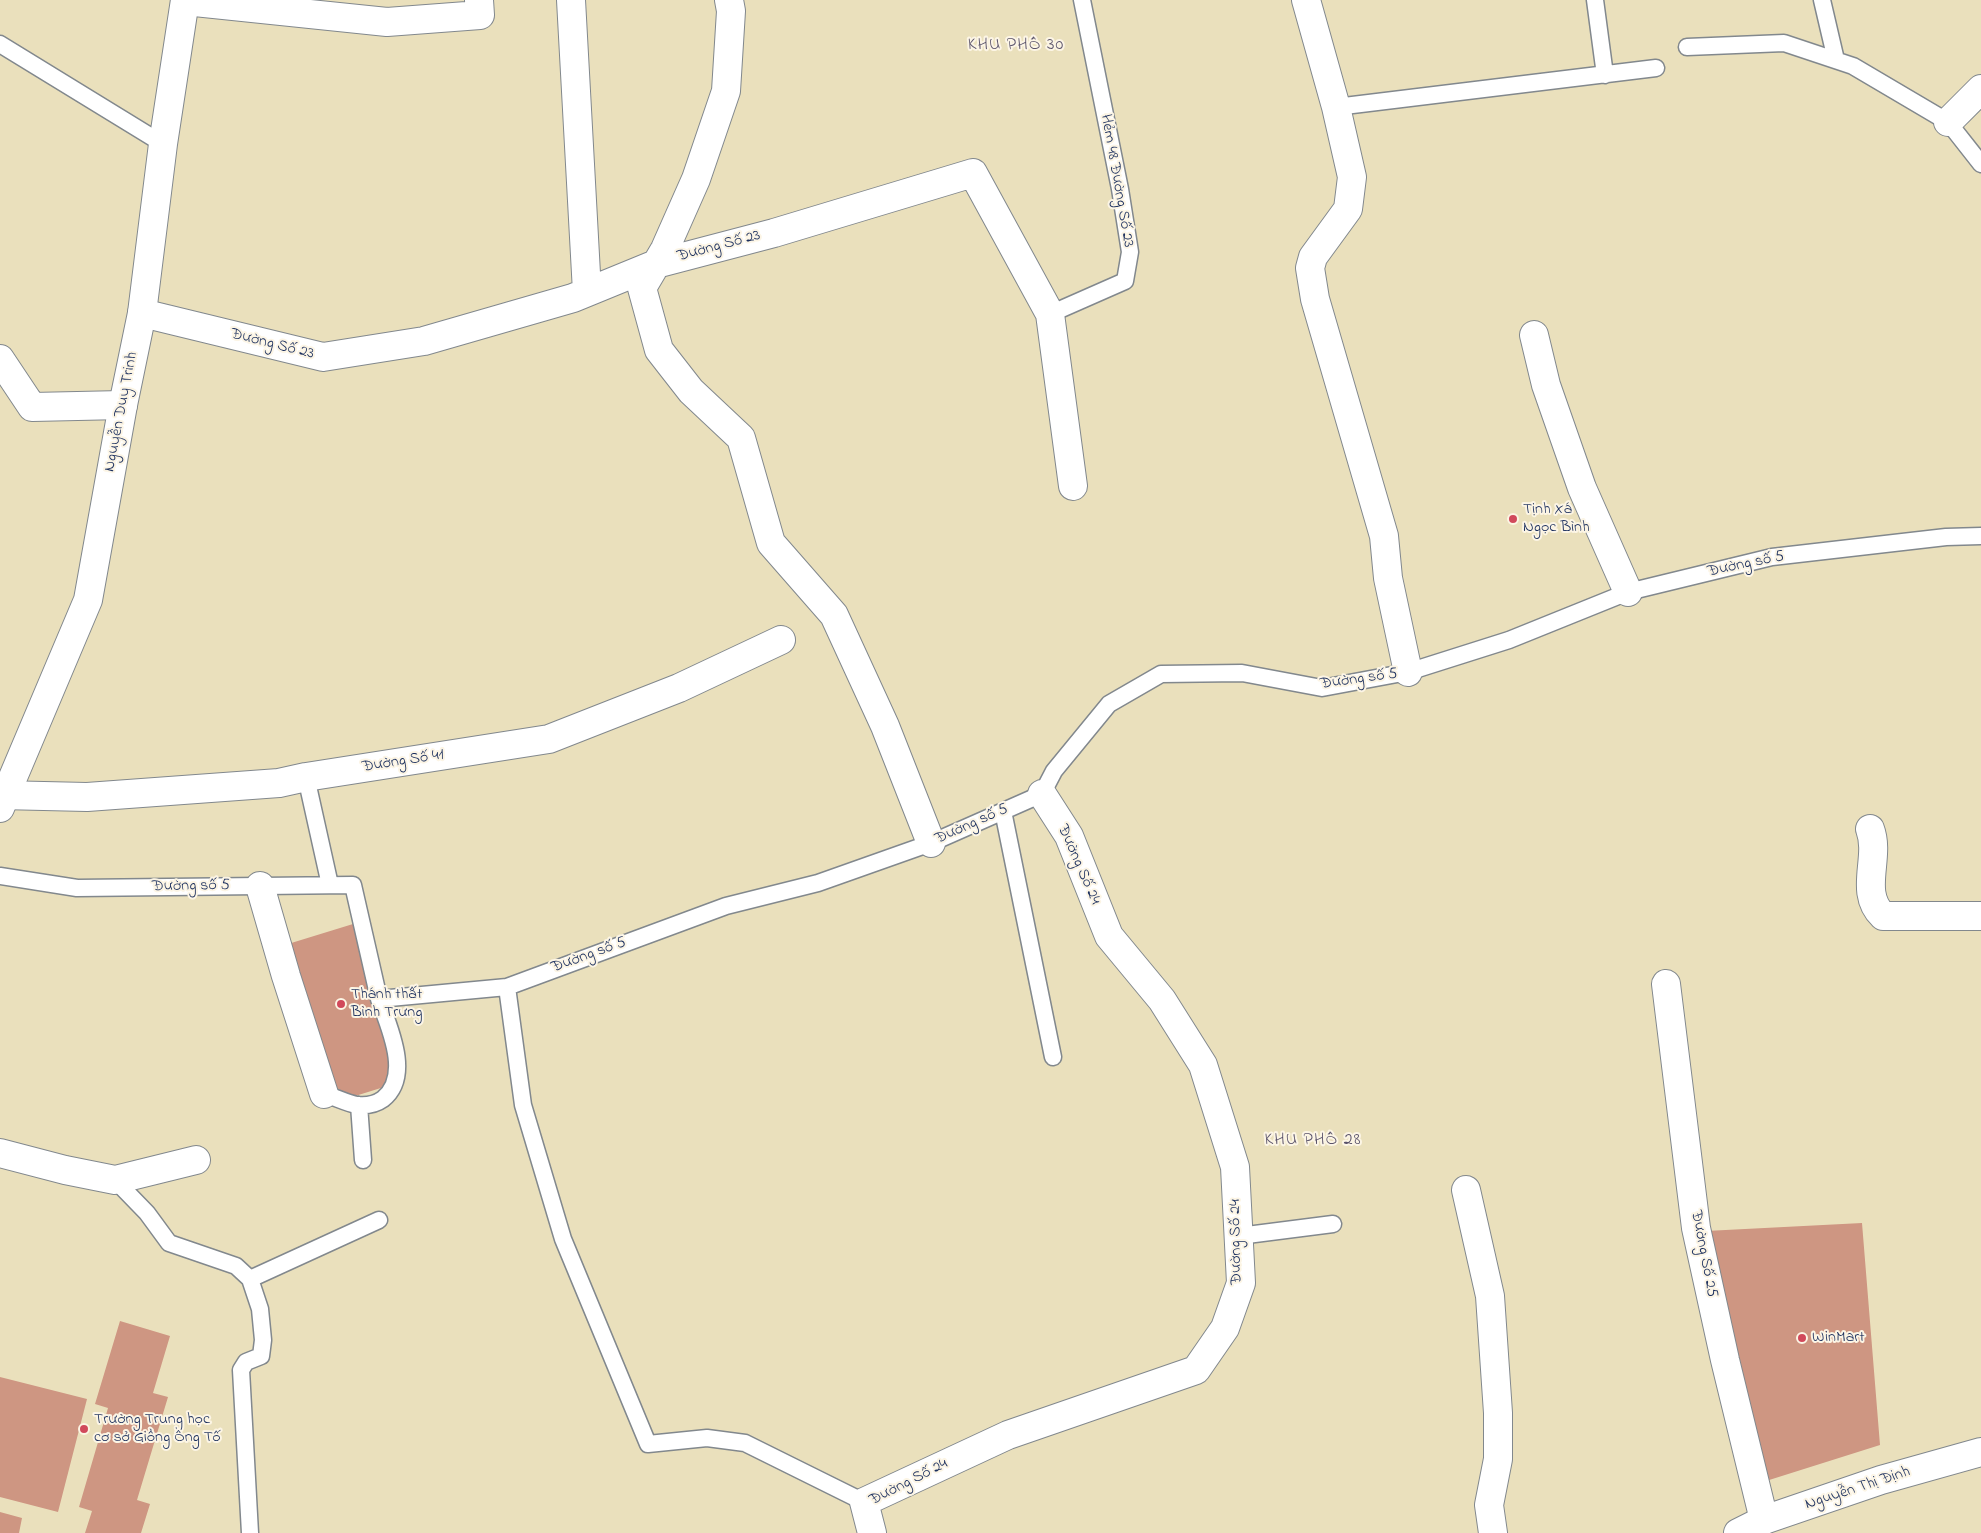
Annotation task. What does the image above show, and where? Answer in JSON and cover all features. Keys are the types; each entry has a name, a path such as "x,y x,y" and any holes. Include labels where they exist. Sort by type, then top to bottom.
{"street":[{"path":"185,1 386,22 480,15 479,0"},
{"path":"572,0 587,292"},
{"path":"729,0 731,11 726,91 696,179 665,249 642,288 659,350 691,391 741,438 771,543 834,616 885,726 931,843"},
{"path":"1306,0 1336,107 1352,177 1348,208 1313,257 1310,274 1315,299 1384,536 1388,578 1408,672"},
{"name":"Nguyễn Duy Trinh","path":"2,800 88,600 123,405 142,313 163,144 185,1"},
{"path":"1948,122 1981,89"},
{"name":"Đường Số 23","path":"142,313 323,358 424,341 573,298 656,264 774,233 973,173 1050,314 1073,486"},
{"path":"1534,335 1546,385 1582,488 1628,592"},
{"path":"0,359 32,407 123,405"},
{"name":"Đường Số 41","path":"2,800 87,798 279,783 306,777 549,739 679,688 780,640"},
{"name":"Đường Số 24","path":"872,1533 864,1502 1008,1435 1196,1370 1225,1328 1241,1283 1235,1167 1203,1065 1162,1000 1109,936 1069,836 1042,794"},
{"path":"1870,829 1874,838 1874,849 1870,891 1877,911 1883,916 1981,916"},
{"path":"260,886 286,976 324,1094"},
{"name":"Đường Số 25","path":"1666,984 1696,1228 1725,1360 1765,1526"},
{"path":"0,1153 65,1170 115,1180 196,1160"},
{"path":"1466,1190 1490,1296 1498,1413 1498,1459 1489,1505 1493,1533"},
{"name":"Nguyễn Thị Định","path":"1738,1533 1765,1526 1881,1480 1981,1452"}],"lane":[{"name":"Hẻm 48 Đường Số 23","path":"1050,314 1125,281 1130,252 1120,189 1082,0"},
{"path":"1595,0 1605,75"},
{"path":"1822,0 1836,60"},
{"path":"1687,47 1784,43 1853,66 1948,122 1981,164"},
{"path":"0,44 163,144"},
{"path":"1336,107 1656,68"},
{"name":"Đường số 5","path":"0,876 77,888 353,885 379,999 507,987 726,906 818,883 931,843 1042,794 1054,772 1109,704 1161,674 1242,673 1322,688 1408,672 1509,640 1628,592 1772,557 1946,537 1981,536"},
{"path":"306,777 330,885"},
{"path":"1003,811 1053,1057"},
{"path":"507,987 523,1105 563,1240 648,1444 707,1438 745,1443 864,1502"},
{"path":"324,1094 359,1105 377,1103 389,1094 398,1072 394,1040 379,999"},
{"path":"359,1105 363,1160"},
{"path":"115,1180 147,1213 169,1243 236,1266 250,1278 260,1309 263,1340 261,1356 246,1362 241,1370 250,1533"},
{"path":"250,1278 379,1220"},
{"path":"1238,1236 1333,1224"}],"building":[{"name":"Thánh thất Bình Trưng","path":"353,924 394,1063 384,1087 352,1097 330,1084 288,944"},
{"name":"WinMart","path":"1862,1223 1880,1445 1766,1481 1706,1231"},
{"path":"120,1321 170,1336 153,1393 168,1397 137,1500 150,1504 141,1533 85,1533 92,1511 79,1507 108,1408 95,1404"},
{"path":"0,1377 87,1399 58,1512 0,1497"},
{"path":"0,1512 22,1518 19,1533 0,1533"}],"place":[{"name":"Tịnh Xá Ngọc Bình","path":"1513,519"},
{"name":"Thánh thất Bình Trưng","path":"341,1004"},
{"name":"WinMart","path":"1802,1338"},
{"name":"Trường Trung học cơ sở Giồng Ông Tố","path":"84,1429"}],"district":[{"name":"KHU PHỐ 30","path":"1016,46"},
{"name":"KHU PHỐ 28","path":"1313,1141"}]}
